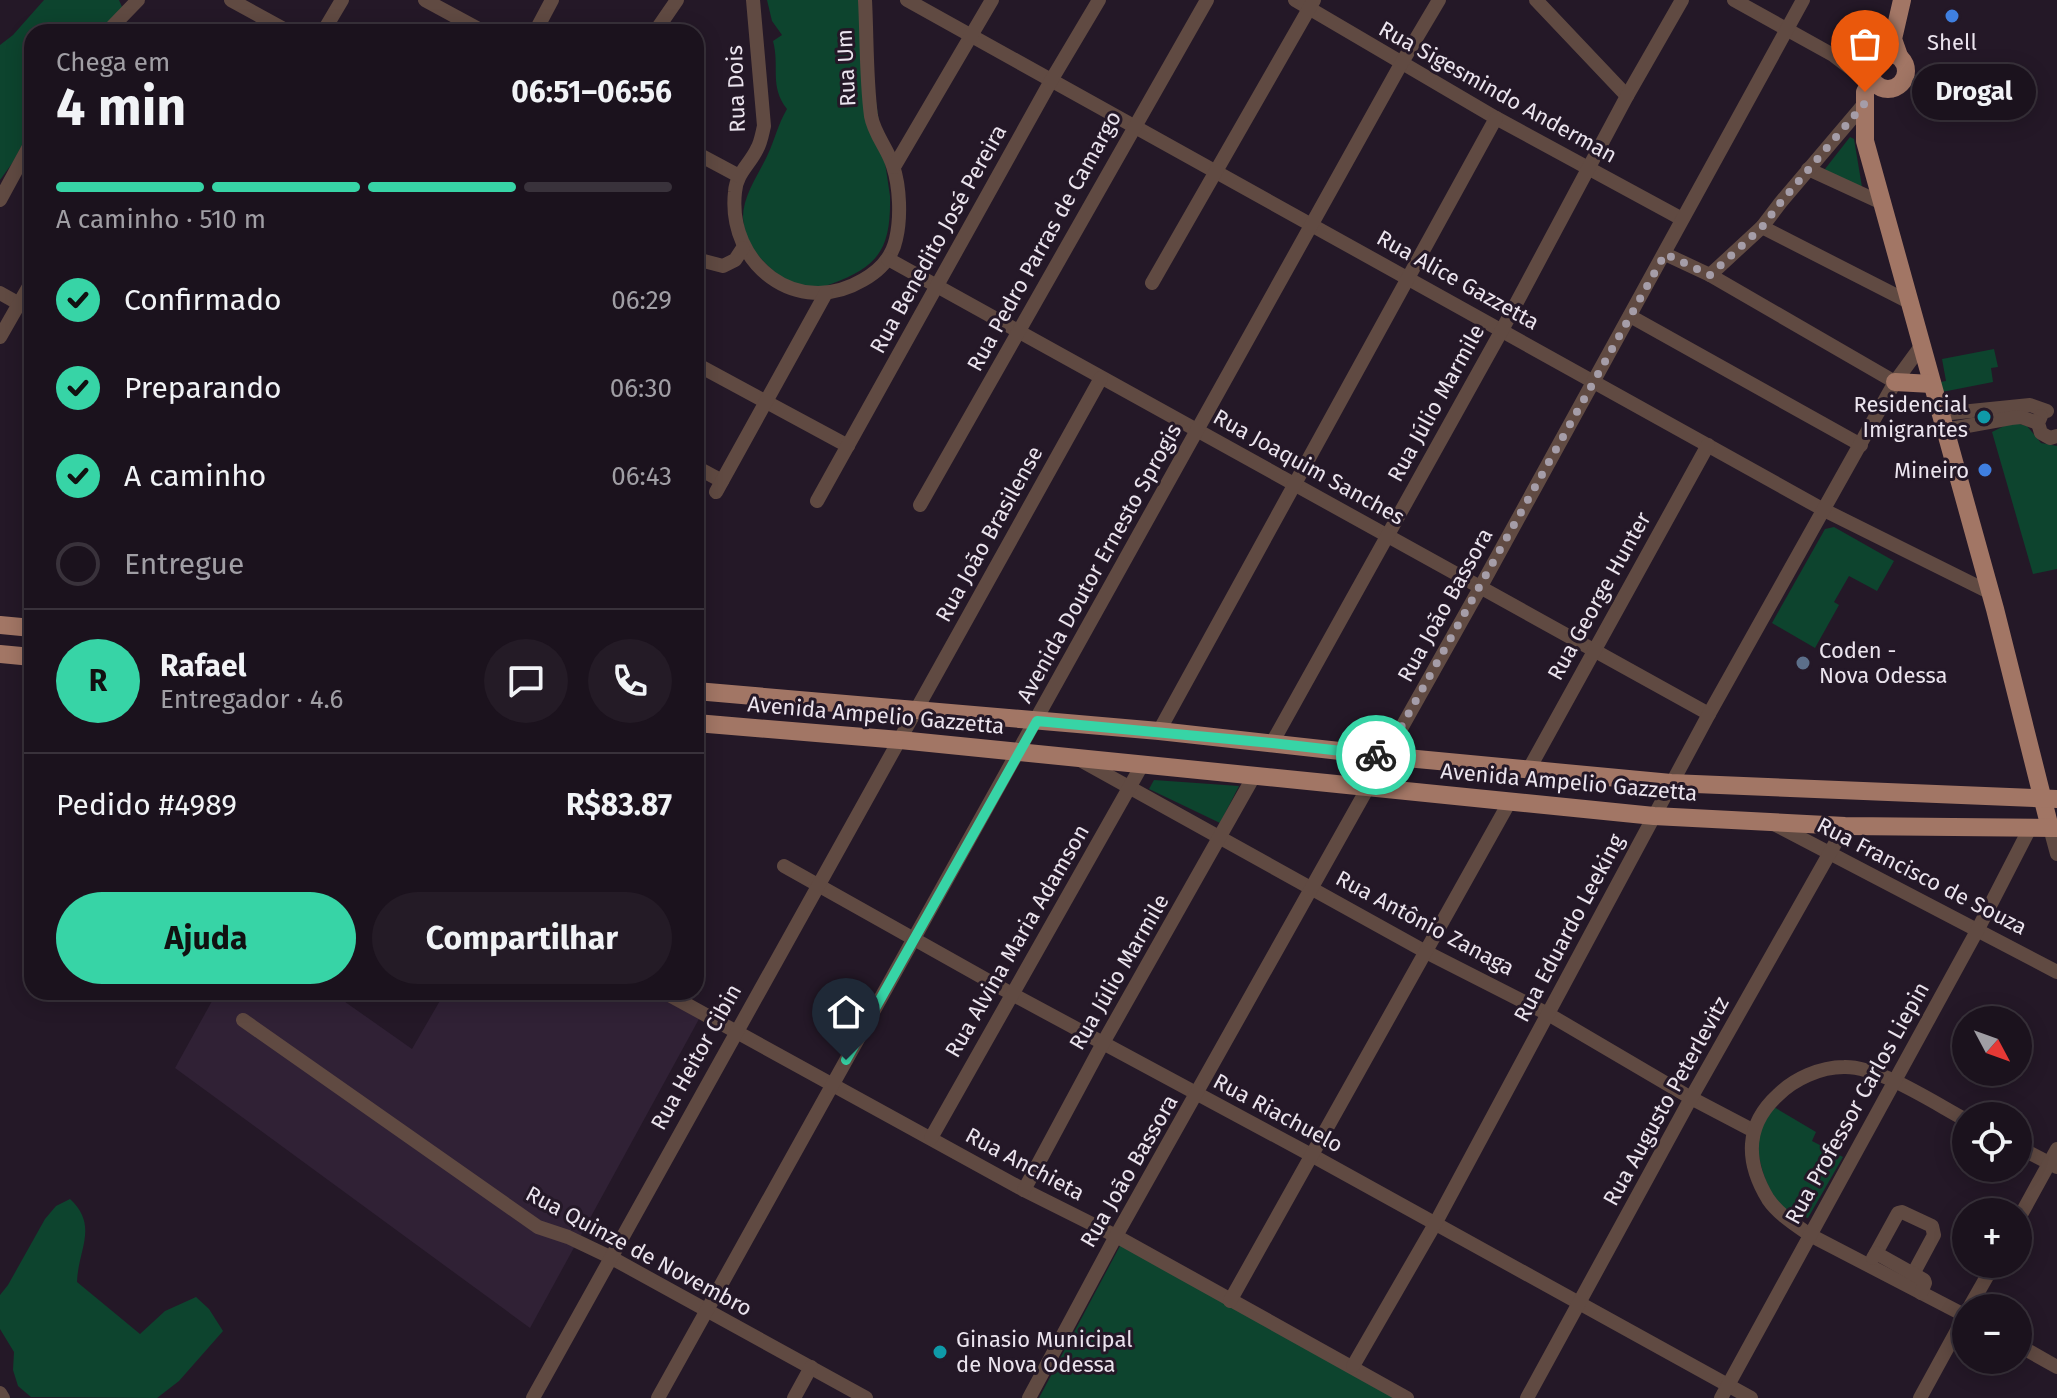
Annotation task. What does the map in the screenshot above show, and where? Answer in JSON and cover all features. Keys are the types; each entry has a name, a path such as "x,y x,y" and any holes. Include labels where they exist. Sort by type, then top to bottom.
{"main road":[{"path":"1891,0 1865,92 1865,141 2049,798 2054,828"},
{"path":"1869,152 1872,121 1906,72 1893,39 1902,0"},
{"path":"1873,68 1889,52 1899,56"},
{"path":"1873,68 1885,89 1897,86"},
{"path":"1895,382 1932,384"},
{"path":"0,625 24,627"},
{"path":"0,654 24,656"},
{"name":"Avenida Ampelio Gazzetta","path":"704,692 1159,731 1671,783 2049,798"},
{"name":"Avenida Ampelio Gazzetta","path":"704,724 1075,757 1654,816 1845,826 2054,828"}],"street":[{"path":"115,24 138,0"},
{"path":"231,0 274,24"},
{"path":"328,24 342,0"},
{"path":"425,0 446,5 473,24"},
{"path":"539,24 552,0"},
{"path":"660,24 677,0"},
{"name":"Rua Dois","path":"743,248 734,204 739,176 759,146 764,126 753,0"},
{"name":"Rua Um","path":"865,0 871,116 894,167 899,214 897,239 888,259"},
{"name":"Rua Alice Gazzetta","path":"907,0 1824,510 1991,593"},
{"path":"894,167 992,0"},
{"name":"Rua Benedito José Pereira","path":"817,501 1099,0"},
{"name":"Rua Pedro Parras de Camargo","path":"920,505 1207,0"},
{"name":"Rua Sigesmindo Anderman","path":"1295,0 1312,4 1401,64 1682,219"},
{"name":"Avenida Doutor Ernesto Sprogis","path":"658,1398 1439,0"},
{"path":"1536,0 1627,96"},
{"name":"Rua Júlio Marmile","path":"1272,743 1682,0"},
{"path":"1734,0 1833,55 1873,68"},
{"name":"Rua João Bassora","path":"1029,1398 1803,0"},
{"path":"1152,283 1312,4"},
{"path":"1710,275 1762,227 1865,103"},
{"path":"1159,731 1496,118"},
{"path":"0,200 24,156"},
{"path":"704,157 739,176"},
{"path":"1808,169 1882,203"},
{"path":"1762,227 1909,302"},
{"path":"704,261 723,266 735,260 743,248 759,268 778,283 799,292 832,292 873,274 888,259"},
{"path":"1665,254 1710,275 1895,382"},
{"name":"Rua Joaquim Sanches","path":"888,259 1709,714"},
{"path":"704,474 719,486 832,292"},
{"path":"0,293 24,306"},
{"path":"0,337 24,309"},
{"path":"1630,316 1861,445"},
{"name":"Rua Eduardo Leeking","path":"1353,1366 1435,1224 1709,714 1895,382 1922,345"},
{"path":"704,369 848,446"},
{"name":"Rua João Brasilense","path":"900,740 1101,378"},
{"path":"1943,422 2047,415 2045,436 2057,436"},
{"name":"Rua George Hunter","path":"1529,769 1708,445"},
{"name":"Rua Heitor Cibin","path":"533,1398 900,740"},
{"name":"Rua Antônio Zanaga","path":"1075,757 1426,952 1548,1014 1752,1130"},
{"name":"Rua Alvina Maria Adamson","path":"931,1138 1142,765"},
{"name":"Rua Júlio Marmile","path":"1024,1190 1254,776"},
{"path":"1230,1301 1510,801"},
{"name":"Rua Francisco de Souza","path":"1766,820 2057,972"},
{"name":"Rua Augusto Peterlevitz","path":"1527,1398 1691,1098 1845,826"},
{"name":"Rua Professor Carlos Liepin","path":"1725,1392 2030,828"},
{"path":"2054,828 2057,854"},
{"name":"Rua Riachuelo","path":"784,866 1580,1304 1725,1392 1751,1398"},
{"name":"Rua Anchieta","path":"679,1000 1024,1190 1116,1236 1407,1398"},
{"name":"Rua Quinze de Novembro","path":"243,1020 538,1227 610,1257 866,1398"},
{"path":"1921,1293 1925,1283 1913,1274 1810,1235 1786,1217 1769,1199 1751,1150 1752,1130 1767,1104 1784,1088 1805,1075 1843,1067 1875,1072 1952,1113"},
{"path":"2032,1198 2053,1165 2057,1149"},
{"path":"2032,1154 2053,1165"},
{"path":"1872,1259 1898,1213 1902,1212 1932,1226 1934,1235 1913,1274"},
{"path":"1872,1259 1921,1293 1952,1308"},
{"path":"1920,1398 1952,1340"},
{"path":"2032,1353 2057,1367"},
{"path":"794,1398 811,1367"}],"shaded area":[{"path":"213,1000 342,1000 412,1049 440,1000 690,1000 705,1008 530,1328 175,1068"}],"green space":[{"path":"44,0 119,0 122,7 108,24 24,24 24,141 0,180 0,45"},
{"path":"767,0 861,0 890,196 888,229 885,242 871,262 848,277 813,290 798,289 771,268 757,254 744,227 746,201 787,109 778,92 773,41 782,35 772,21"},
{"path":"1850,137 1854,139 1862,187 1825,169"},
{"path":"1994,349 1998,367 1991,368 1993,382 1942,392 1940,382 1946,381 1942,359"},
{"path":"2012,422 2027,426 2041,443 2057,446 2057,569 2033,574 1992,432"},
{"path":"1834,527 1894,561 1877,591 1849,576 1834,602 1839,605 1815,648 1772,623 1825,529"},
{"path":"1154,780 1239,786 1220,823 1149,789"},
{"path":"1774,1107 1816,1132 1812,1141 1843,1157 1808,1218 1783,1208 1770,1189 1761,1166 1759,1135"},
{"path":"70,1199 79,1209 85,1228 77,1282 140,1334 165,1311 196,1297 209,1309 223,1331 179,1381 157,1398 31,1397 18,1386 13,1370 14,1352 0,1329 0,1295 45,1219 56,1206"},
{"path":"1121,1244 1394,1398 1039,1398"}],"way so far":[{"path":"1376,755 1385,756 1665,254 1710,275 1762,227 1865,103 1865,92"}],"place":[{"name":"Shell","path":"1952,16"},
{"name":"Drogal","path":"1865,92"},
{"name":"Residencial Imigrantes","path":"1984,417"},
{"name":"Mineiro","path":"1985,470"},
{"name":"Coden - Nova Odessa","path":"1803,663"},
{"name":"Ginasio Municipal de Nova Odessa","path":"940,1352"}],"route":[{"path":"846,1060 1037,721 1376,755"}]}
